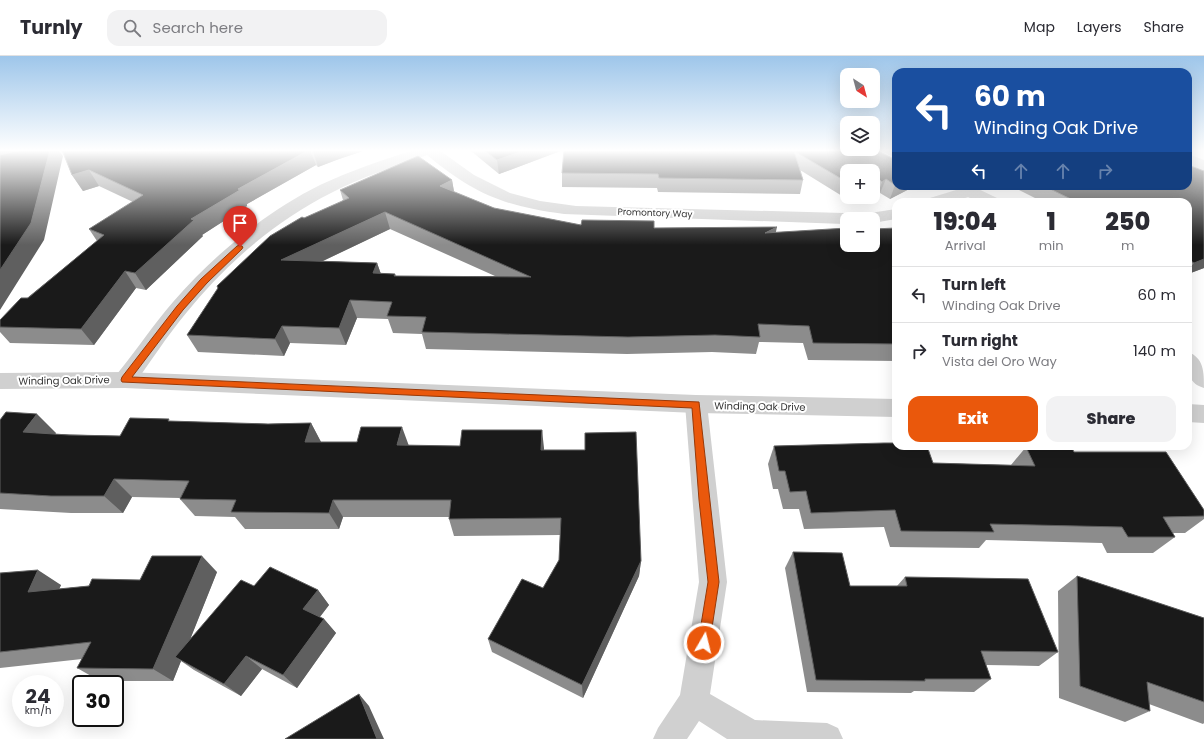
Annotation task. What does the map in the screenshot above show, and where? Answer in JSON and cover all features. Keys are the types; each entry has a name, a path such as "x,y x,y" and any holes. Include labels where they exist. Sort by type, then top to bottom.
{"street":[{"path":"125,380 180,308 199,286 231,255 258,232 289,209 342,182"},
{"name":"Promontory Way","path":"474,182 500,196 554,208 584,212 858,219 892,215"},
{"path":"944,198 961,190"},
{"path":"969,190 984,198"},
{"path":"1192,365 1204,380"},
{"name":"Winding Oak Drive","path":"0,381 125,380 696,404 892,408"},
{"path":"669,739 694,701 713,582 696,404"},
{"path":"1192,413 1204,414"},
{"path":"694,701 751,736 827,739"}],"building":[{"path":"0,182 42,182 31,223 0,270"},
{"path":"115,182 251,182 191,219 194,220 135,273 125,271 81,329 0,327 0,320 21,298 28,298 104,235 89,229 143,195"},
{"path":"359,182 448,182 440,186 494,208 581,225 582,220 654,221 654,228 777,227 765,233 840,228 840,252 880,252 880,229 892,228 892,344 813,343 809,326 758,324 760,337 715,335 628,337 422,332 426,317 387,316 392,302 350,300 339,328 282,326 275,339 187,335 218,288 217,286 270,236 302,217 304,218 349,198 340,190","holes":["385,212 531,277 394,276 395,274 373,273 377,263 281,260"]},
{"path":"1192,182 1204,182 1204,259 1194,263 1192,262 1192,198 1069,198 1052,190 1192,190"},
{"path":"6,412 37,414 23,432 69,435 120,436 130,418 169,419 168,421 268,424 311,423 305,442 357,442 361,427 402,427 397,445 460,446 462,430 542,430 541,450 585,450 585,433 636,432 641,561 582,685 488,639 522,579 543,588 559,560 561,518 449,519 451,500 333,500 329,513 231,512 236,500 180,499 189,481 114,479 104,496 51,496 0,493 0,420"},
{"path":"892,443 892,450 928,450 933,463 1035,466 1027,450 1073,450 1074,452 1166,452 1204,510 1204,516 1163,517 1175,537 1128,537 1122,527 990,524 994,532 901,531 895,510 811,513 806,491 790,492 785,471 779,471 774,446"},
{"path":"793,552 842,553 850,586 907,586 905,577 1028,579 1058,652 981,651 991,679 925,679 925,681 816,680"},
{"path":"152,556 202,556 153,669 77,668 91,642 0,652 0,573 38,570 28,592 89,586 92,579 140,580"},
{"path":"270,567 318,590 303,609 324,619 283,675 246,656 224,684 175,657 241,580 254,586"},
{"path":"1077,576 1204,618 1204,702 1147,682 1150,711 1080,686"},
{"path":"359,694 377,739 285,739"}],"route":[{"path":"240,247 204,281 180,308 125,380 696,404 713,582 704,643"}]}
